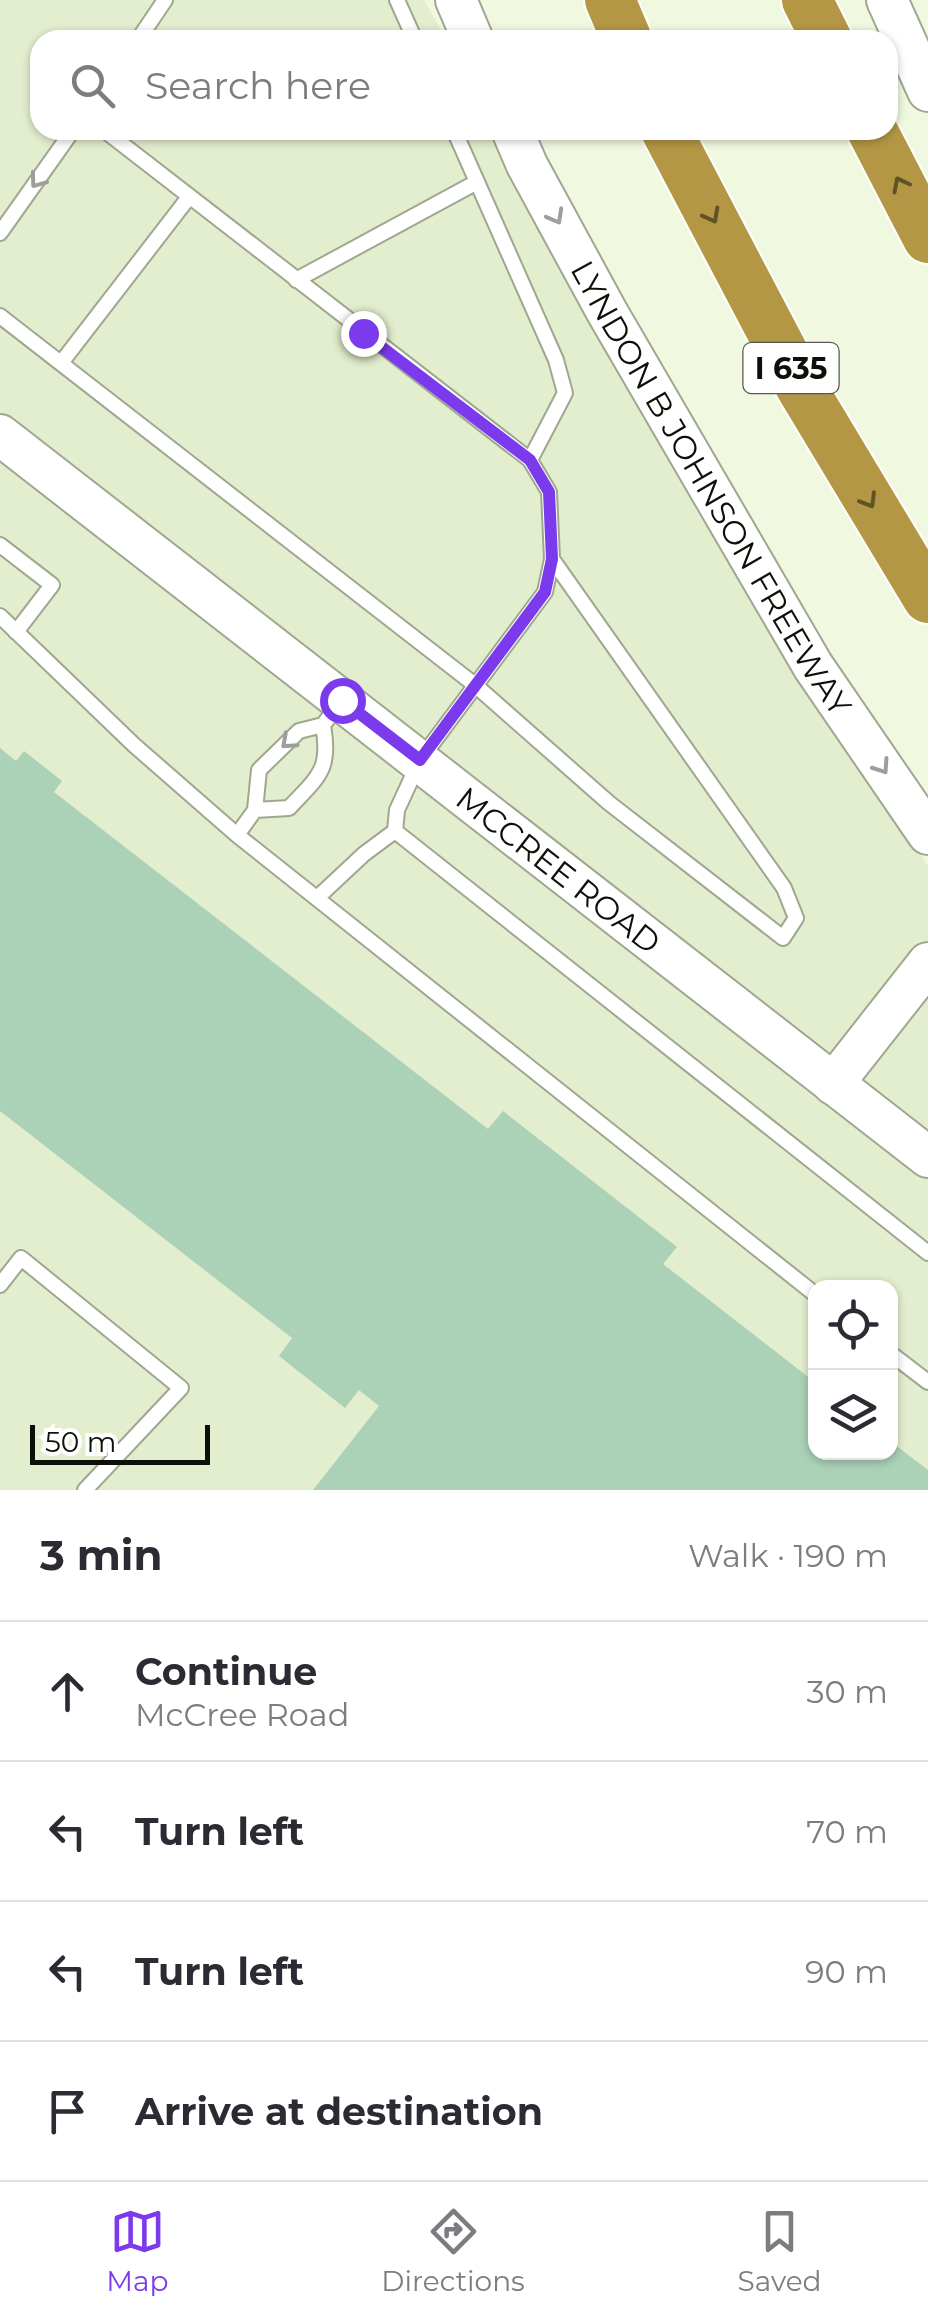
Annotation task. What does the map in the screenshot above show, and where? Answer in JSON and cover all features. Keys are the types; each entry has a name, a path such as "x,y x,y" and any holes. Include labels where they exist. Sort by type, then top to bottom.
{"highway":[{"path":"610,0 623,30"},
{"path":"807,0 821,30"},
{"name":"I 635","path":"671,140 801,387 928,598"},
{"path":"877,140 928,238"}],"main road":[{"path":"456,0 469,30"},
{"path":"887,0 928,91"},
{"name":"LYNDON B JOHNSON FREEWAY","path":"517,140 608,312 813,666 928,834"},
{"name":"MCCREE ROAD","path":"0,435 332,712 420,760 928,1157"},
{"path":"834,1084 928,963"}],"lane":[{"path":"145,30 165,0"},
{"path":"397,0 410,30"},
{"path":"0,233 67,140"},
{"path":"117,140 530,460 549,492 552,559 545,592 420,760 398,810 395,831 317,898"},
{"path":"459,140 556,360 565,392 530,460"},
{"path":"296,280 478,182"},
{"path":"61,363 189,196"},
{"path":"0,316 475,685 609,803 782,938 796,918 784,888 552,559"},
{"path":"0,545 52,585 16,632"},
{"path":"0,616 134,745 238,835 808,1289"},
{"path":"255,810 289,808 319,776 328,752 332,712"},
{"path":"238,835 255,810 258,770 299,731 332,712"},
{"path":"395,831 928,1253"},
{"path":"0,1285 21,1258 180,1388 85,1490"},
{"path":"898,1359 928,1382"}],"shaded area":[{"path":"0,0 424,0 441,30 30,30 30,140 505,140 928,866 928,1490 0,1490"}],"building":[{"path":"0,748 16,761 24,751 62,781 54,792 488,1129 503,1111 677,1247 663,1264 808,1377 808,1460 898,1460 898,1447 928,1470 928,1490 313,1490 379,1406 359,1390 345,1408 279,1356 292,1338 0,1111"}],"route":[{"path":"342,700 420,760 545,592 552,559 549,492 530,460 363,333"}]}
